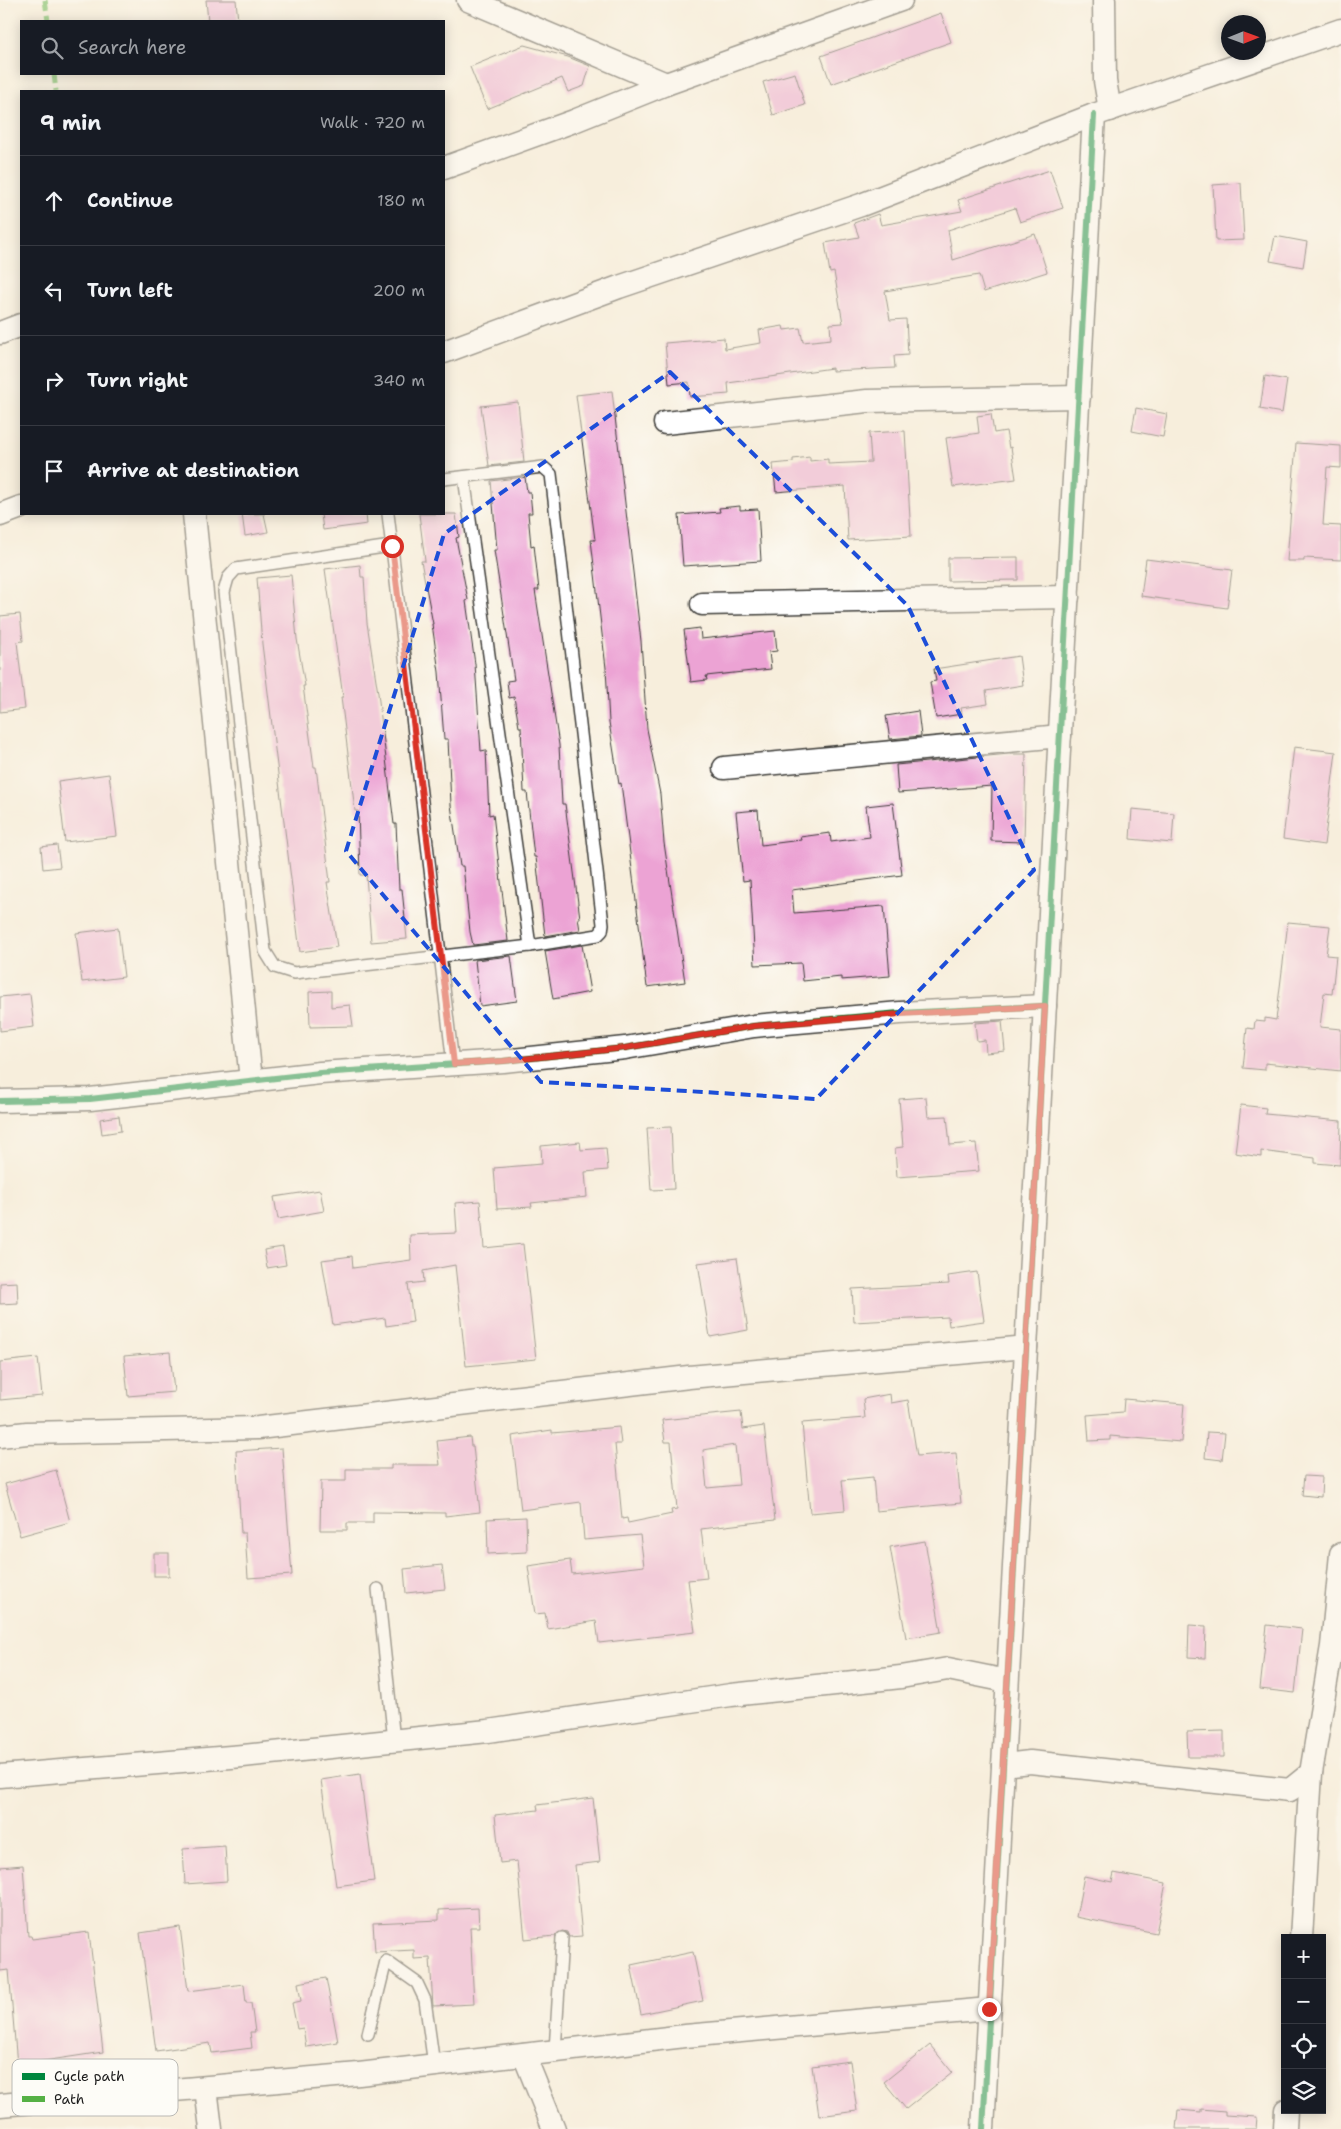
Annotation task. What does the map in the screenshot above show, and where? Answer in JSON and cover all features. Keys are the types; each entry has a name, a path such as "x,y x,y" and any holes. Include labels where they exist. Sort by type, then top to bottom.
{"street":[{"path":"468,0 666,84"},
{"path":"445,168 574,121 666,84 901,0"},
{"path":"982,2129 1079,397 1105,81 1104,0"},
{"path":"445,352 620,287 861,206 1102,113 1341,30"},
{"path":"0,333 20,325"},
{"path":"665,423 867,401 1079,397"},
{"path":"0,515 20,507"},
{"path":"194,515 250,1081"},
{"path":"702,604 910,598 1068,597"},
{"path":"724,768 1060,736"},
{"path":"0,1101 90,1099 320,1073 503,1061 625,1048 754,1026 900,1014 1045,1006"},
{"path":"0,1436 27,1433 258,1428 688,1378 1026,1347"},
{"path":"1301,1934 1311,1773 1332,1646 1341,1554"},
{"path":"0,1776 488,1731 730,1695 901,1677 948,1669 1007,1680"},
{"path":"1003,1764 1030,1762 1290,1790 1311,1773"},
{"path":"1290,1790 1308,1822"},
{"path":"178,2090 434,2065 695,2035 989,2009"},
{"path":"524,2055 554,2129"},
{"path":"206,2088 211,2129"},
{"path":"1285,2129 1286,2114"}],"lane":[{"path":"392,546 236,569 228,578 224,592 265,950 275,967 294,973 530,946 598,935 603,924 551,474 543,467 445,479"},
{"path":"464,477 530,946"},
{"path":"388,515 454,1064"},
{"path":"378,1589 394,1741"},
{"path":"555,2051 562,1938"},
{"path":"368,2034 386,1961 417,1984 425,2000 434,2065"}],"highlighted area":[{"path":"670,372 908,606 1034,870 816,1099 541,1082 346,851 444,534"}],"building":[{"path":"206,0 236,0 238,20 208,20"},
{"path":"941,13 951,42 831,84 821,56"},
{"path":"524,45 568,57 590,66 584,86 568,92 562,78 487,109 470,67"},
{"path":"795,73 805,105 773,115 763,82"},
{"path":"1050,170 1063,208 1020,222 1015,208 948,230 953,260 1035,234 1047,272 984,292 979,275 885,291 890,320 906,319 908,355 894,356 895,368 832,371 832,368 728,383 729,394 690,397 689,382 669,384 665,343 724,338 725,349 761,343 759,330 783,326 784,330 800,328 803,342 831,339 830,324 843,323 834,272 830,273 825,243 859,237 854,223 878,214 881,225 962,211 958,200"},
{"path":"1241,183 1244,240 1216,241 1213,185"},
{"path":"1275,236 1307,242 1303,267 1270,261"},
{"path":"1265,376 1287,380 1282,413 1260,409"},
{"path":"612,391 641,641 647,729 660,794 664,843 685,982 647,987 621,783 619,784 609,722 606,668 591,540 595,540 576,395"},
{"path":"518,402 524,462 489,466 481,406"},
{"path":"1136,408 1167,414 1163,437 1132,431"},
{"path":"991,414 994,433 1006,431 1009,448 1011,447 1016,479 953,487 946,438 979,433 977,416"},
{"path":"905,431 911,536 848,540 845,486 776,492 773,464 793,462 793,459 810,457 810,461 828,459 828,464 871,462 869,433"},
{"path":"1296,443 1341,446 1341,468 1327,467 1323,525 1341,526 1341,560 1304,558 1304,561 1287,561"},
{"path":"525,477 527,492 530,492 532,513 528,513 531,546 534,545 539,590 535,590 559,745 562,804 565,804 580,918 578,918 580,930 545,936 527,792 524,792 521,727 519,727 514,697 509,698 507,681 514,680 494,550 497,550 491,481"},
{"path":"740,506 740,510 758,509 761,561 683,566 679,515 720,512 719,508"},
{"path":"456,514 459,537 456,538 468,600 466,601 475,664 481,751 486,750 489,815 493,814 508,941 473,945 470,932 463,866 460,866 451,805 448,739 444,739 433,624 421,561 425,561 419,515"},
{"path":"242,515 264,515 268,532 245,536"},
{"path":"321,515 366,515 367,524 323,530"},
{"path":"1018,557 1018,580 948,581 948,558"},
{"path":"1146,559 1232,570 1227,608 1141,596"},
{"path":"360,565 361,577 364,577 367,623 378,693 394,824 396,824 399,889 402,889 407,939 371,942 366,875 360,875 358,811 355,811 341,697 343,697 325,569"},
{"path":"291,575 297,639 305,686 303,686 314,767 316,767 330,882 327,882 337,947 300,952 262,644 257,578"},
{"path":"20,614 23,641 17,642 25,709 0,712 0,616"},
{"path":"700,628 701,639 775,631 777,651 769,652 771,669 706,676 707,680 691,682 684,630"},
{"path":"1019,656 1023,685 986,691 988,704 961,708 962,714 936,718 930,682 936,681 934,669"},
{"path":"918,711 921,736 890,739 886,716"},
{"path":"1294,747 1336,752 1324,845 1283,839"},
{"path":"1026,754 1024,842 991,841 992,786 898,793 896,765"},
{"path":"109,774 117,836 65,842 58,781"},
{"path":"893,803 902,875 792,890 794,913 884,906 890,976 841,980 841,977 803,981 801,963 755,965 750,880 743,881 736,812 758,810 761,845 801,840 800,837 830,833 831,842 870,837 866,806"},
{"path":"1132,809 1174,813 1172,843 1130,839"},
{"path":"57,845 60,867 43,869 41,847"},
{"path":"1288,922 1330,926 1326,955 1336,956 1332,994 1324,993 1320,1027 1341,1029 1341,1071 1265,1063 1265,1070 1243,1068 1247,1028 1254,1029 1255,1021 1265,1022 1265,1018 1276,1020"},
{"path":"118,928 124,977 82,982 76,933"},
{"path":"582,945 590,992 553,999 545,951"},
{"path":"511,956 517,1001 480,1006 475,960"},
{"path":"331,991 331,1007 350,1005 353,1026 310,1027 309,992"},
{"path":"30,994 34,1027 0,1031 0,997"},
{"path":"1002,1021 1005,1051 986,1053 985,1040 977,1041 975,1023"},
{"path":"926,1097 928,1117 947,1116 950,1145 976,1143 979,1171 897,1177 895,1148 903,1147 899,1099"},
{"path":"1241,1105 1266,1108 1265,1114 1341,1121 1340,1165 1315,1163 1315,1158 1261,1151 1261,1157 1235,1153"},
{"path":"119,1116 121,1131 102,1134 100,1119"},
{"path":"671,1127 674,1189 651,1190 647,1128"},
{"path":"580,1142 581,1150 606,1148 608,1170 585,1172 587,1197 531,1203 532,1207 497,1209 494,1168 542,1164 541,1146"},
{"path":"320,1190 324,1211 278,1219 274,1197"},
{"path":"480,1201 484,1248 523,1244 536,1359 466,1366 455,1265 423,1271 424,1282 408,1284 413,1322 386,1326 385,1318 333,1325 322,1260 352,1256 353,1268 411,1260 410,1235 457,1233 455,1203"},
{"path":"283,1247 286,1265 267,1268 264,1250"},
{"path":"737,1258 748,1330 710,1337 698,1263"},
{"path":"977,1272 984,1321 949,1326 948,1317 854,1322 852,1289 949,1284 948,1276"},
{"path":"17,1282 18,1303 0,1304 0,1283"},
{"path":"170,1352 174,1392 128,1396 124,1356"},
{"path":"38,1358 42,1396 0,1400 0,1362"},
{"path":"890,1394 891,1403 908,1400 917,1456 956,1453 961,1503 876,1511 873,1477 842,1480 845,1510 810,1513 802,1423 865,1418 863,1399"},
{"path":"1124,1399 1184,1404 1181,1442 1110,1436 1110,1440 1089,1441 1087,1415 1123,1412"},
{"path":"741,1412 743,1429 764,1426 775,1520 701,1529 707,1578 688,1580 695,1632 599,1643 596,1621 548,1629 545,1613 535,1614 528,1566 570,1560 572,1574 644,1566 640,1535 584,1540 581,1502 521,1510 512,1436 552,1430 552,1433 619,1427 621,1444 615,1444 622,1519 627,1518 628,1523 672,1514 671,1510 677,1509 671,1442 665,1442 662,1420","holes":["735,1445 739,1485 707,1488 703,1450"]},
{"path":"1207,1432 1225,1433 1222,1460 1205,1458"},
{"path":"470,1437 471,1446 473,1446 480,1512 445,1516 445,1513 373,1512 373,1523 347,1523 347,1530 320,1530 321,1481 346,1481 346,1469 391,1469 391,1465 440,1465 437,1441"},
{"path":"282,1448 292,1575 248,1578 245,1533 241,1533 236,1451"},
{"path":"56,1470 70,1522 20,1536 5,1484"},
{"path":"1304,1476 1322,1477 1321,1497 1302,1495"},
{"path":"526,1517 527,1552 488,1554 487,1519"},
{"path":"925,1541 941,1632 906,1638 890,1547"},
{"path":"154,1553 169,1553 169,1576 154,1576"},
{"path":"442,1565 445,1589 406,1593 404,1569"},
{"path":"1189,1625 1206,1626 1205,1658 1188,1657"},
{"path":"1267,1625 1302,1629 1295,1693 1260,1689"},
{"path":"1224,1731 1224,1757 1188,1757 1187,1732"},
{"path":"360,1774 374,1881 336,1886 321,1780"},
{"path":"593,1798 600,1862 575,1865 582,1936 569,1937 567,1932 562,1931 555,1936 525,1939 517,1861 500,1863 495,1815 538,1810 537,1805"},
{"path":"225,1846 227,1881 185,1884 183,1849"},
{"path":"23,1865 28,1936 31,1936 32,1939 89,1932 103,2052 57,2059 16,2059 9,1970 0,1971 0,1867"},
{"path":"1114,1873 1166,1883 1156,1933 1076,1917 1084,1876 1112,1882"},
{"path":"478,1908 479,1927 470,1927 474,2004 433,2006 430,1958 414,1959 414,1950 375,1952 373,1923 439,1920 439,1910"},
{"path":"180,1927 188,1991 244,1984 246,2003 251,2003 255,2032 250,2032 252,2048 212,2053 210,2043 156,2051 140,1933"},
{"path":"693,1952 703,2001 641,2014 631,1965"},
{"path":"326,1978 338,2042 306,2047 303,2028 297,2029 292,2003 301,2001 298,1983"},
{"path":"930,2045 952,2072 906,2109 884,2082"},
{"path":"850,2061 857,2111 819,2116 812,2066"},
{"path":"1201,2109 1225,2111 1225,2115 1257,2117 1256,2129 1176,2129 1178,2110 1201,2112"}],"marked path":[{"path":"45,0 48,20"},
{"path":"54,75 56,90"}],"cycle path":[{"path":"983,2129 1094,115"},
{"path":"0,1101 90,1099 320,1073 503,1061 625,1048 754,1026 900,1013 1045,1006"}],"route":[{"path":"392,546 454,1064 503,1061 625,1048 754,1026 900,1014 1045,1006 989,2009"}]}
